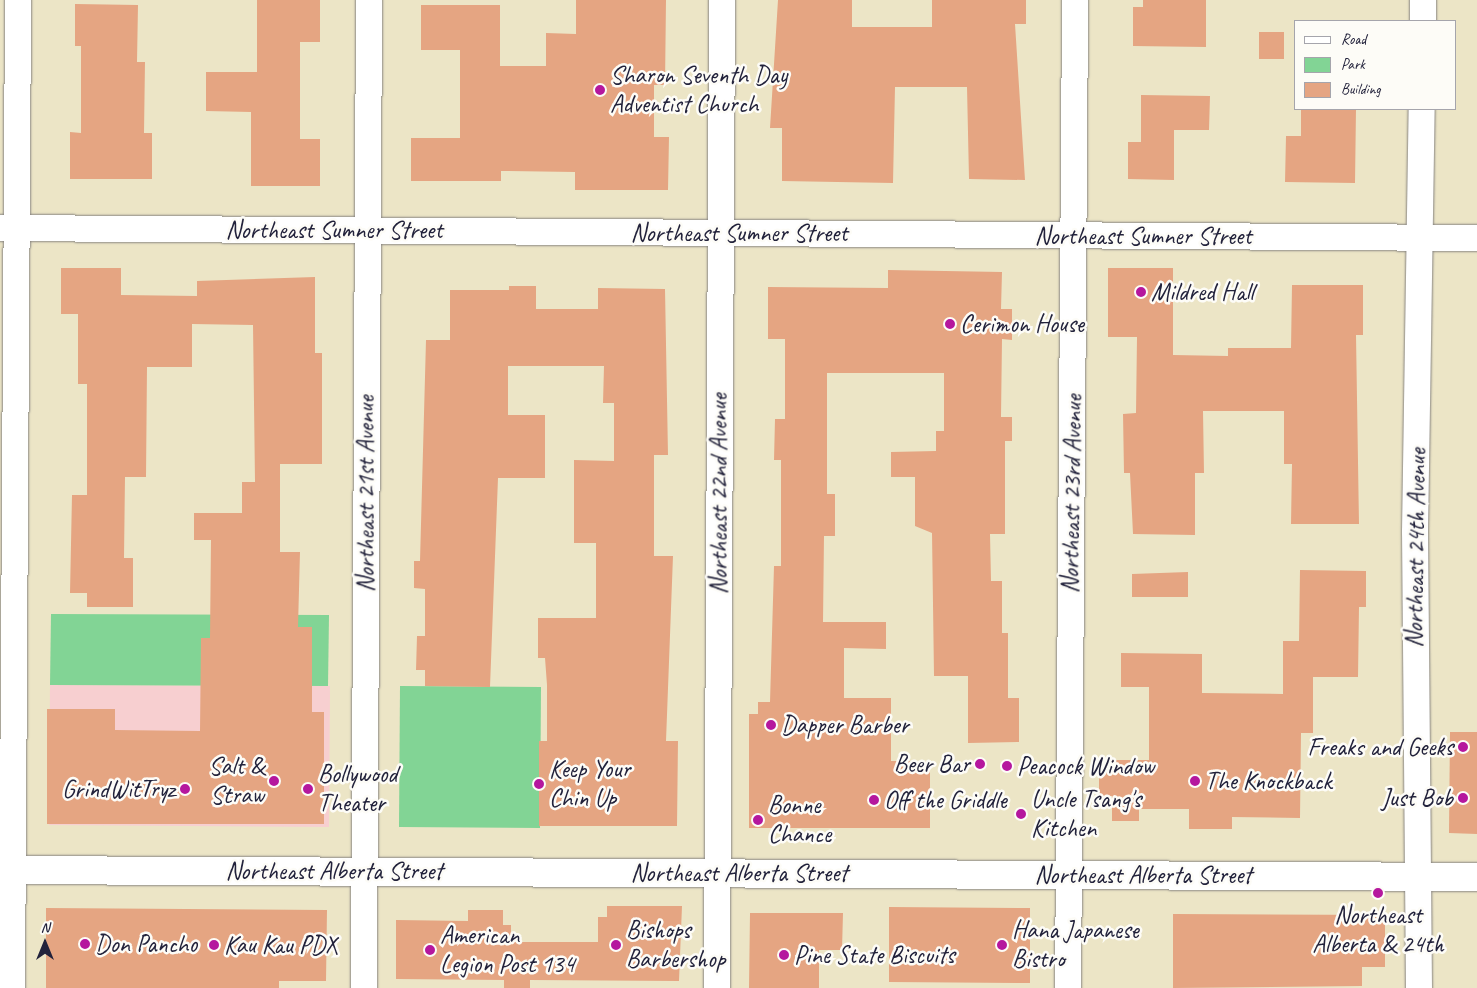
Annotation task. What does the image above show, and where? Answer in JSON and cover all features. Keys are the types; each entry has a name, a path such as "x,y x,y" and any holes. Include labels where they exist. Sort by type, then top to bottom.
{"street":[{"path":"12,988 6,870 8,228 18,0"},
{"name":"Northeast 21st Avenue","path":"364,988 370,0"},
{"name":"Northeast 22nd Avenue","path":"717,988 722,0"},
{"name":"Northeast 23rd Avenue","path":"1068,988 1075,0"},
{"path":"1423,0 1423,20"},
{"name":"Northeast 24th Avenue","path":"1419,988 1416,876 1422,110"},
{"name":"Northeast Sumner Street","path":"8,228 1477,238"},
{"name":"Northeast Alberta Street","path":"6,870 1477,877"}],"shaded area":[{"path":"50,685 330,686 329,827 49,825"}],"green space":[{"path":"51,614 329,615 328,686 50,685"},
{"path":"400,686 541,687 540,828 399,827"}],"building":[{"path":"257,0 320,0 320,42 300,42 300,139 320,139 320,186 251,186 251,112 206,111 206,72 257,72"},
{"path":"576,0 666,0 665,85 654,85 654,137 669,137 668,190 575,190 575,172 501,171 501,181 411,181 411,138 460,138 460,50 421,50 421,5 500,5 500,66 546,66 546,33 576,34"},
{"path":"778,0 852,0 852,27 932,27 932,0 1026,0 1026,24 1015,24 1025,180 969,179 967,87 895,87 893,183 782,181 782,128 770,128"},
{"path":"1143,0 1206,0 1206,47 1133,46 1133,7 1143,7"},
{"path":"75,4 138,5 137,62 145,62 144,133 152,133 152,179 70,179 70,132 81,133 81,46 75,46"},
{"path":"1259,32 1284,32 1284,59 1259,59"},
{"path":"1141,95 1210,96 1209,130 1174,130 1174,180 1128,179 1128,142 1141,142"},
{"path":"1301,110 1356,110 1355,183 1285,182 1286,136 1301,136"},
{"path":"61,268 121,268 121,295 197,296 197,281 315,277 315,353 322,353 322,464 280,464 280,552 300,552 298,627 312,627 312,712 324,712 324,824 47,824 47,709 115,709 115,730 200,731 201,638 210,638 211,540 194,540 194,513 242,513 242,482 255,482 253,325 192,324 192,367 147,367 146,477 125,477 124,558 133,558 133,607 87,607 87,593 70,593 72,495 87,495 87,384 78,384 78,314 61,314"},
{"path":"1108,268 1173,268 1173,355 1228,356 1228,348 1291,348 1292,285 1363,285 1363,335 1356,335 1359,524 1291,524 1292,464 1284,464 1284,411 1203,411 1204,473 1195,473 1195,535 1133,534 1130,473 1124,473 1123,414 1136,413 1137,337 1108,337"},
{"path":"888,270 1002,272 1001,309 1012,309 1012,340 1002,339 1001,417 1012,417 1012,441 1005,441 1005,534 990,534 991,581 1002,581 1002,633 1008,633 1008,698 1019,698 1019,742 968,743 968,676 934,676 932,533 915,526 915,477 891,477 891,452 936,451 936,431 944,431 944,373 827,373 827,494 835,494 835,536 824,536 823,622 886,622 886,649 844,648 844,698 891,698 891,761 930,761 930,828 749,828 749,714 758,714 758,702 770,702 774,566 781,566 781,460 774,460 775,419 785,419 785,339 768,339 768,287 888,288"},
{"path":"509,286 536,286 536,309 598,309 598,288 665,289 668,455 654,455 654,556 673,556 666,741 678,741 677,826 539,826 539,741 547,741 547,685 545,658 538,658 538,618 596,618 596,543 574,543 574,460 614,461 614,403 603,403 604,366 508,366 508,415 545,415 545,478 498,478 490,687 425,686 425,670 416,670 417,636 425,636 425,589 414,588 414,561 420,561 426,340 450,340 450,290 509,290"},
{"path":"1300,570 1366,571 1366,607 1359,607 1358,677 1313,677 1313,733 1301,733 1300,818 1232,817 1232,829 1189,829 1189,809 1139,809 1139,821 1112,821 1112,796 1099,796 1099,760 1149,760 1149,687 1121,687 1121,653 1202,654 1202,693 1283,694 1283,641 1299,641"},
{"path":"1188,572 1188,597 1132,597 1132,574"},
{"name":"Just Bob","path":"1450,732 1477,732 1477,834 1449,833"},
{"path":"607,906 682,906 679,981 530,980 530,988 504,988 504,980 396,979 396,920 468,921 468,910 503,910 503,925 511,925 511,942 598,942 598,917 607,917"},
{"path":"889,907 1030,908 1030,983 889,982"},
{"path":"46,908 327,910 326,981 279,981 279,988 46,988"},
{"name":"Pine State Biscuits","path":"750,913 843,913 842,950 819,950 819,988 749,988"},
{"path":"1173,914 1385,915 1385,967 1362,967 1362,986 1173,988"}],"place":[{"name":"Sharon Seventh Day Adventist Church","path":"600,90"},
{"name":"Mildred Hall","path":"1141,292"},
{"name":"Cerimon House","path":"950,324"},
{"name":"Dapper Barber","path":"771,725"},
{"name":"Freaks and Geeks","path":"1463,747"},
{"name":"Beer Bar","path":"980,764"},
{"name":"Peacock Window","path":"1007,766"},
{"name":"Salt & Straw","path":"274,781"},
{"name":"The Knockback","path":"1195,781"},
{"name":"Keep Your Chin Up","path":"539,784"},
{"name":"GrindWitTryz","path":"185,789"},
{"name":"Bollywood Theater","path":"308,789"},
{"name":"Just Bob","path":"1463,798"},
{"name":"Off the Griddle","path":"874,800"},
{"name":"Uncle Tsang's Kitchen","path":"1021,814"},
{"name":"Bonne Chance","path":"758,820"},
{"name":"Northeast Alberta & 24th","path":"1378,893"},
{"name":"Don Pancho","path":"85,944"},
{"name":"Kau Kau PDX","path":"214,945"},
{"name":"Bishops Barbershop","path":"616,945"},
{"name":"Hana Japanese Bistro","path":"1002,945"},
{"name":"American Legion Post 134","path":"430,950"},
{"name":"Pine State Biscuits","path":"784,955"}]}
